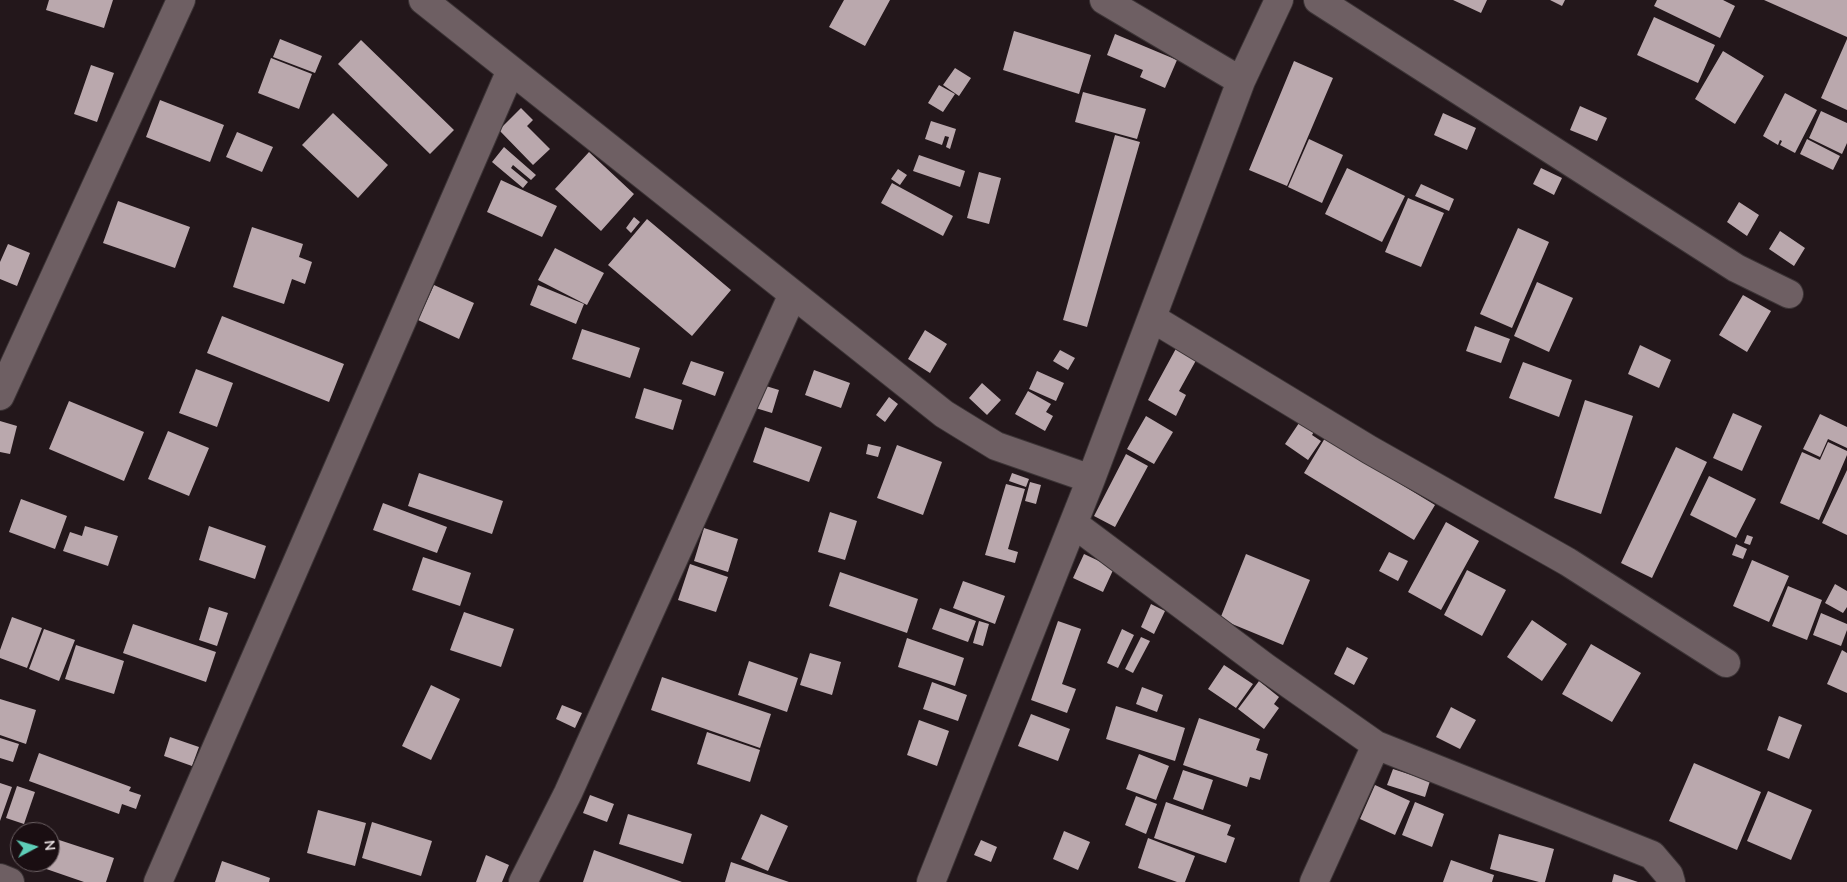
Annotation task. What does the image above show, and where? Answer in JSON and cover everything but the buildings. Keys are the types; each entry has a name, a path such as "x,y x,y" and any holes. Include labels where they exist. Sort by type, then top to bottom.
{"street":[{"path":"0,396 181,0"},
{"path":"423,0 944,414 996,446 1091,479"},
{"path":"1104,0 1241,81"},
{"path":"930,882 1074,524 1241,81 1279,0"},
{"path":"1318,0 1736,268 1789,294"},
{"path":"158,882 511,70"},
{"path":"523,882 568,793 792,294"},
{"path":"1152,318 1370,450 1568,562 1726,663"},
{"path":"1074,524 1265,667 1376,745 1652,855 1669,875 1671,882"},
{"path":"1314,882 1376,745"},
{"path":"0,878 10,882"}]}
